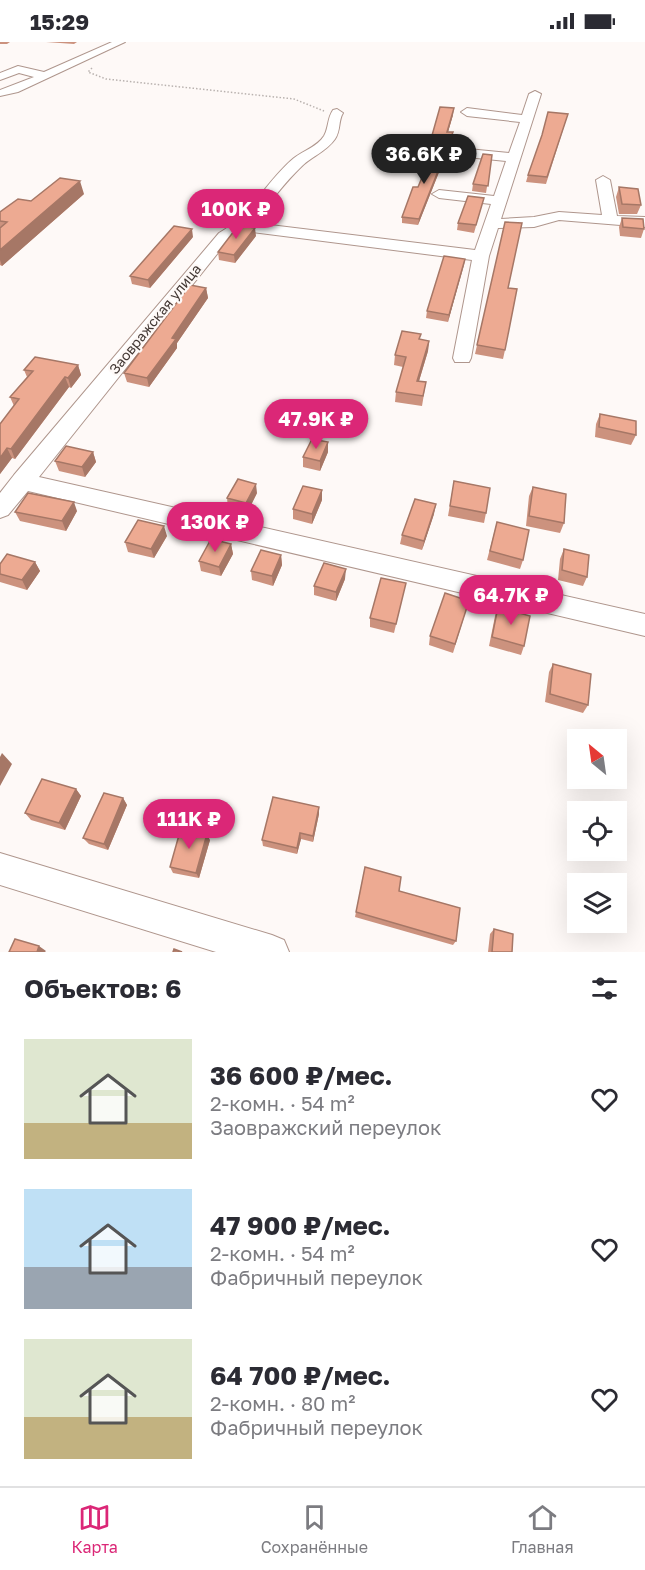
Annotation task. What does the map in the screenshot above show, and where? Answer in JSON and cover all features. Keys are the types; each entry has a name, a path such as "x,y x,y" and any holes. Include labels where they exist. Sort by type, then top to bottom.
{"street":[{"path":"0,93 14,90 120,42"},
{"path":"0,77 18,69 44,76"},
{"path":"462,358 481,256 535,94"},
{"path":"467,112 527,119"},
{"name":"Заовражская улица","path":"0,509 224,236 242,226 299,161 332,136 335,127 333,119 337,113"},
{"path":"437,150 514,158"},
{"path":"603,180 610,221"},
{"path":"439,194 500,201"},
{"path":"492,224 534,222 560,216 645,222"},
{"path":"242,226 481,256"},
{"path":"22,482 645,625"},
{"path":"0,869 272,952"}],"path":[{"path":"88,72 106,80 151,86 193,87 294,99 325,112 337,113"}],"building":[{"path":"440,107 454,108 447,132 453,132 451,137 431,139"},
{"path":"548,112 568,114 547,177 528,175 542,135"},
{"path":"431,147 446,151 419,219 402,217 413,187 418,187 429,161 425,160"},
{"path":"483,154 492,155 488,186 473,184"},
{"path":"60,178 80,181 0,250 0,228 7,222 0,221 0,212 18,199 31,201"},
{"path":"619,187 638,189 641,205 622,204"},
{"path":"468,196 484,198 476,225 458,223"},
{"path":"622,218 643,219 644,229 623,227"},
{"path":"505,222 522,223 508,288 517,289 505,350 477,345"},
{"path":"174,226 192,229 148,280 130,276"},
{"path":"243,226 255,228 234,255 218,252 234,231"},
{"path":"444,256 465,259 449,315 427,311"},
{"path":"190,285 206,288 172,338 176,339 147,378 124,373"},
{"path":"402,331 421,334 419,339 429,341 417,381 426,382 423,396 396,392 406,357 395,355"},
{"path":"35,357 78,365 68,378 65,377 11,449 7,448 0,458 0,424 19,399 10,397 33,371 24,370"},
{"path":"600,414 636,421 636,435 599,427"},
{"path":"312,439 328,442 320,461 303,457"},
{"path":"66,446 93,452 82,467 55,461"},
{"path":"238,479 256,484 246,503 227,498"},
{"path":"454,481 490,488 486,513 450,506"},
{"path":"303,486 322,490 312,514 293,509"},
{"path":"533,487 566,494 564,523 529,516"},
{"path":"28,493 74,502 62,521 15,512"},
{"path":"415,499 436,504 424,541 402,535"},
{"path":"138,520 164,526 151,549 125,542"},
{"path":"497,522 529,530 523,560 490,551"},
{"path":"211,539 231,544 219,567 199,561"},
{"path":"564,549 589,555 587,577 562,570"},
{"path":"261,550 281,555 272,576 251,571"},
{"path":"7,554 35,562 22,580 0,574 0,564"},
{"path":"324,563 346,569 336,592 314,586"},
{"path":"381,578 406,583 396,624 370,618"},
{"path":"445,593 469,601 455,644 430,636"},
{"path":"498,607 530,616 524,646 492,637"},
{"path":"553,664 591,674 588,705 550,694"},
{"path":"42,779 76,789 59,823 25,813"},
{"path":"104,793 123,798 104,844 83,838"},
{"path":"273,797 319,807 313,836 300,833 297,848 262,840"},
{"path":"181,828 207,834 196,873 170,867"},
{"path":"365,867 401,877 399,891 460,908 456,941 356,912"},
{"path":"494,929 513,934 512,952 492,952"},
{"path":"15,939 39,946 37,952 9,952"}]}
